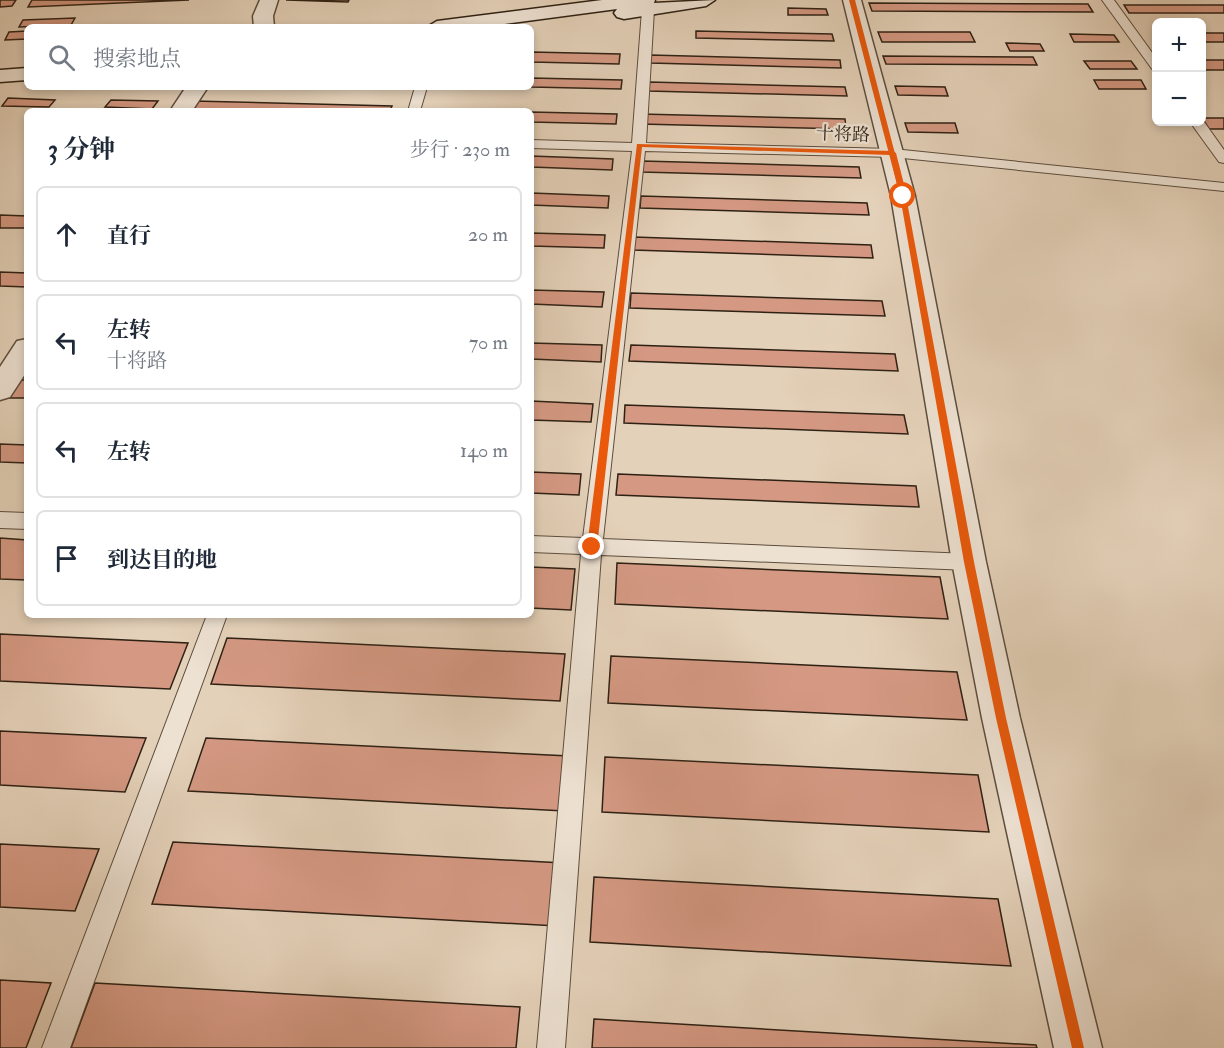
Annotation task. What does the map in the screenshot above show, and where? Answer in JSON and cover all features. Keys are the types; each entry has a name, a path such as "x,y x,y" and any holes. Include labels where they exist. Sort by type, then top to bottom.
{"street":[{"path":"264,24 263,16 269,0"},
{"path":"465,24 645,4 706,0"},
{"path":"852,0 903,196 969,562 1003,729 1078,1048"},
{"path":"534,24 645,4"},
{"path":"0,64 24,61"},
{"path":"0,76 24,74"},
{"path":"183,108 194,90"},
{"path":"0,390 24,353"}],"lane":[{"path":"1108,0 1152,60"},
{"path":"551,1048 592,547 639,145 645,4"},
{"path":"415,108 420,90"},
{"path":"1200,126 1224,159"},
{"name":"十将路","path":"534,144 893,153 1224,187"},
{"path":"0,520 24,521"},
{"path":"534,544 969,562"},
{"path":"56,1048 216,618"}],"building":[{"path":"0,0 16,0 12,6 0,7"},
{"path":"32,0 189,0 28,7"},
{"path":"286,0 349,0 348,2"},
{"path":"869,3 1088,4 1093,12 872,11"},
{"path":"1124,5 1224,5 1224,13 1129,13"},
{"path":"788,8 826,9 828,15 788,15"},
{"path":"75,18 72,24 24,24 24,27 19,27 23,20"},
{"path":"24,31 24,39 5,40 9,32"},
{"path":"696,31 832,34 834,41 696,38"},
{"path":"878,32 970,32 975,42 882,42"},
{"path":"1206,33 1224,33 1224,42 1206,42"},
{"path":"1070,34 1114,35 1119,42 1074,42"},
{"path":"1006,43 1040,44 1044,51 1010,51"},
{"path":"534,52 620,54 619,64 534,62"},
{"path":"650,55 840,60 841,68 650,63"},
{"path":"883,56 1033,57 1037,65 886,64"},
{"path":"1206,60 1224,60 1224,70 1206,70"},
{"path":"1084,61 1131,61 1137,69 1090,69"},
{"path":"534,78 622,80 621,89 534,87"},
{"path":"1094,80 1141,80 1146,89 1099,89"},
{"path":"649,82 845,87 847,96 648,91"},
{"path":"895,86 945,87 948,96 898,95"},
{"path":"8,98 55,100 49,107 2,106"},
{"path":"111,100 158,101 153,108 105,107"},
{"path":"193,101 392,106 391,108 189,108"},
{"path":"534,112 617,114 616,124 534,122"},
{"path":"640,114 845,119 846,129 640,124"},
{"path":"1206,118 1224,118 1224,129 1209,129"},
{"path":"905,123 955,123 958,133 908,132"},
{"path":"534,156 613,159 612,170 534,167"},
{"path":"642,161 859,167 861,178 641,172"},
{"path":"534,193 609,196 608,208 534,205"},
{"path":"641,196 867,203 869,215 640,208"},
{"path":"0,215 24,216 24,228 0,228"},
{"path":"534,233 605,235 604,248 534,246"},
{"path":"634,237 871,245 873,258 633,250"},
{"path":"0,272 24,273 24,287 0,286"},
{"path":"534,290 604,292 602,307 534,304"},
{"path":"631,293 882,301 885,316 630,308"},
{"path":"534,343 602,345 601,362 534,359"},
{"path":"631,345 895,354 898,371 629,361"},
{"path":"15,380 24,380 24,398 4,398"},
{"path":"534,401 593,404 591,422 534,420"},
{"path":"625,405 904,415 908,434 624,423"},
{"path":"0,444 24,445 24,463 0,462"},
{"path":"534,472 581,474 579,495 534,493"},
{"path":"618,474 916,486 919,507 616,495"},
{"path":"0,538 24,540 24,580 0,579"},
{"path":"617,563 940,577 948,619 615,604"},
{"path":"534,567 575,569 571,610 534,608"},
{"path":"0,634 188,643 170,689 0,681"},
{"path":"227,638 565,654 560,701 211,684"},
{"path":"611,656 957,672 967,720 608,703"},
{"path":"0,731 146,738 125,792 0,785"},
{"path":"206,738 569,756 564,811 188,791"},
{"path":"605,757 978,775 989,832 602,812"},
{"path":"173,842 563,863 557,926 152,904"},
{"path":"0,844 99,849 75,911 0,907"},
{"path":"594,877 998,899 1011,966 590,942"},
{"path":"0,980 51,983 26,1048 0,1048"},
{"path":"95,983 520,1007 516,1048 71,1048"},
{"path":"594,1019 1036,1045 1037,1048 592,1048"}],"cycle path":[{"path":"852,0 903,196 969,562 1001,718 1078,1048"}],"route":[{"path":"592,547 639,145 893,153 903,196"}]}
